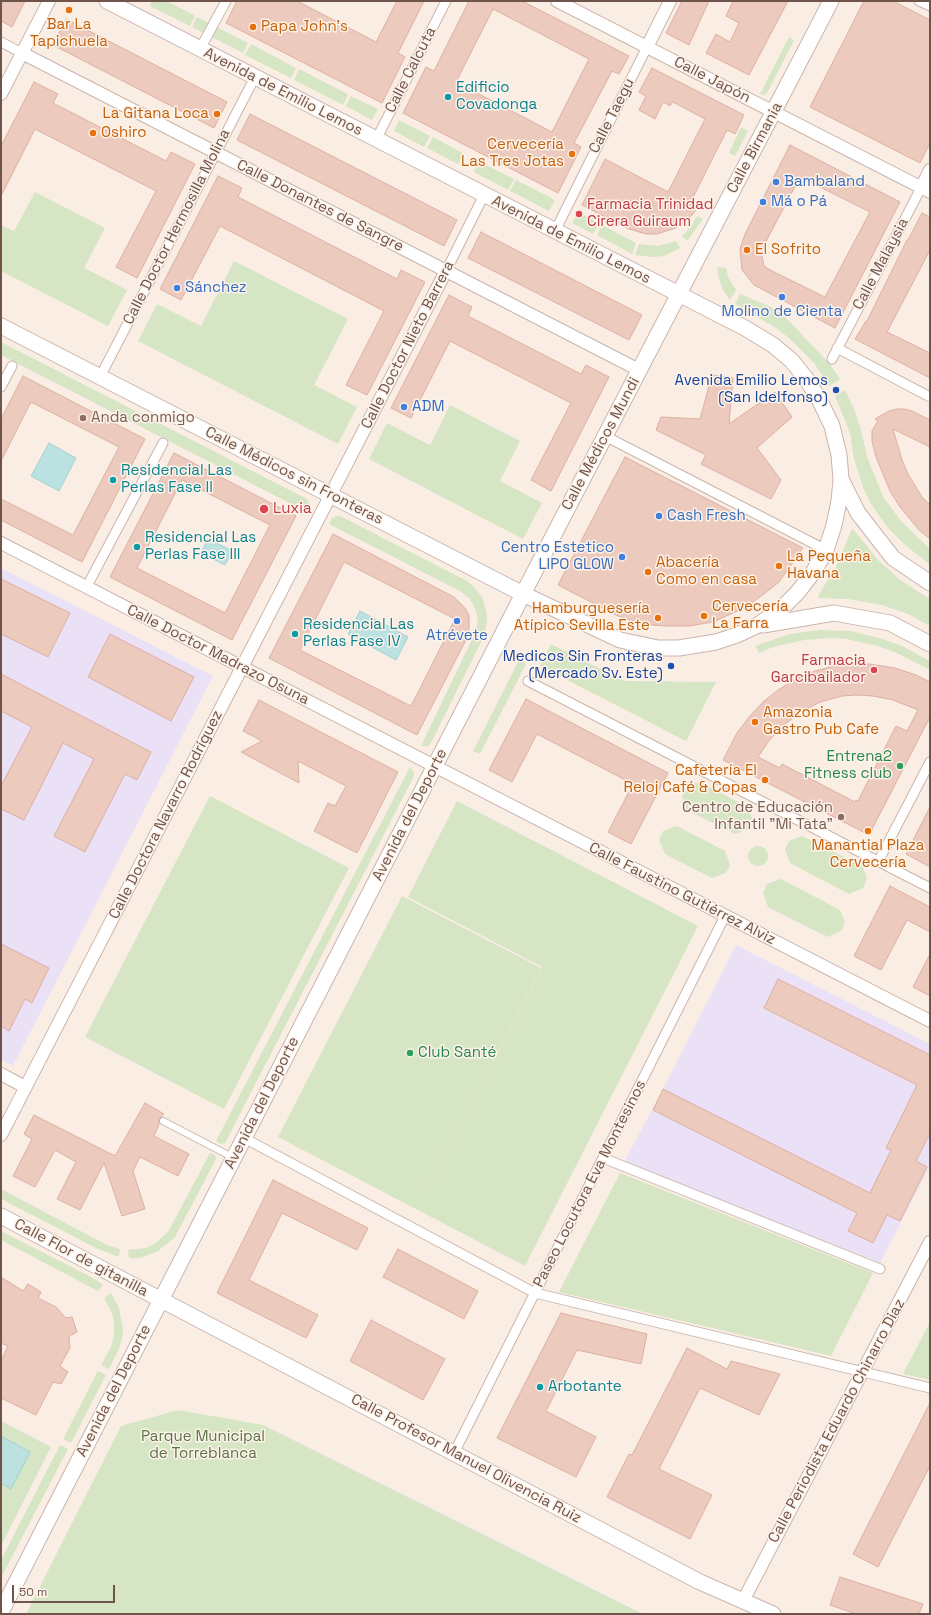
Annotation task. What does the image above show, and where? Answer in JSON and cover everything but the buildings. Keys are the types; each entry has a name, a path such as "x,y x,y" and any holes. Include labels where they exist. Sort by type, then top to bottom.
{"street":[{"path":"1,94 49,1"},
{"name":"Avenida de Emilio Lemos","path":"107,1 774,345 792,361 820,399 832,426 840,455 841,479 858,513 893,558 930,583"},
{"path":"200,49 226,1"},
{"name":"Calle Calcuta","path":"376,140 446,1"},
{"name":"Calle Japón","path":"557,1 925,190"},
{"name":"Calle Taegu","path":"555,232 670,1"},
{"name":"Calle Birmania","path":"678,295 831,1"},
{"path":"919,1 930,6"},
{"name":"Calle Donantes de Sangre","path":"1,42 639,370"},
{"name":"Calle Doctor Hermosilla Molina","path":"100,377 254,77"},
{"name":"Calle Malaysia","path":"832,359 925,190 930,170"},
{"name":"Calle Doctor Nieto Barrera","path":"330,495 484,195"},
{"name":"Calle Médicos Mundi","path":"523,594 678,295"},
{"name":"Calle Médicos sin Fronteras","path":"1,326 523,594 620,640 658,648 680,648 704,645 737,635 758,625"},
{"path":"837,348 930,397"},
{"path":"1,387 12,366"},
{"path":"605,436 826,550"},
{"path":"86,588 163,443"},
{"path":"758,625 780,610 798,592 814,571 826,550 834,525 839,501 841,479"},
{"name":"Calle Doctora Navarro Rodríguez","path":"1,1135 330,495"},
{"name":"Calle Doctor Madrazo Osuna","path":"1,544 435,766"},
{"name":"Avenida del Deporte","path":"1,1612 523,594"},
{"path":"758,625 834,613 890,623 930,644"},
{"path":"528,681 930,888"},
{"path":"878,862 930,762"},
{"name":"Calle Faustino Gutiérrez Alviz","path":"435,766 930,1022"},
{"name":"Paseo Locutora Eva Montesinos","path":"454,1453 725,916"},
{"path":"1,1074 26,1087"},
{"path":"244,1138 535,1293 930,1388"},
{"path":"603,1158 880,1269"},
{"name":"Calle Flor de gitanilla","path":"1,1216 161,1300"},
{"name":"Calle Periodista Eduardo Chinarro Diaz","path":"743,1601 930,1242"},
{"name":"Calle Profesor Manuel Olivencia Ruiz","path":"161,1300 700,1582 773,1614"}],"lane":[{"path":"163,1121 234,1158"}],"shaded area":[{"path":"1,568 213,676 13,1066 1,1060"},
{"path":"736,945 930,1044 930,1166 880,1263 624,1162"}],"green space":[{"path":"152,1 167,1 195,16 190,26 150,6"},
{"path":"197,17 248,43 243,53 192,27"},
{"path":"789,37 794,40 767,93 764,95 760,94"},
{"path":"251,44 296,68 291,78 245,55"},
{"path":"299,69 348,94 343,105 294,80"},
{"path":"351,96 378,109 372,120 346,106"},
{"path":"399,120 430,136 424,147 394,131"},
{"path":"741,127 748,131 735,156 729,153"},
{"path":"433,137 464,154 458,164 427,148"},
{"path":"479,162 514,179 508,190 474,172"},
{"path":"516,180 555,200 549,211 510,191"},
{"path":"35,192 105,228 84,268 127,290 108,326 1,271 1,225 14,231"},
{"path":"578,212 599,223 593,234 572,223"},
{"path":"697,216 703,219 687,241 682,236 691,227"},
{"path":"602,225 636,243 632,254 597,235"},
{"path":"676,241 680,248 664,256 653,257 635,255 639,244 658,246"},
{"path":"234,261 348,319 314,385 357,407 338,444 138,341 157,304 201,326"},
{"path":"717,267 726,268 728,277 736,290 730,300 723,290"},
{"path":"740,294 771,307 783,315 830,364 840,379 829,386 814,363 790,339 776,328 735,304"},
{"path":"1,342 307,499 310,505 307,512 1,355"},
{"path":"845,390 854,409 861,430 867,457 884,498 901,521 930,549 930,565 904,544 888,528 871,504 864,490 854,459 850,433 835,396"},
{"path":"450,405 520,441 500,481 542,503 523,539 369,459 387,423 430,445"},
{"path":"340,516 467,581 482,597 487,620 484,636 431,743 428,746 421,746 476,631 478,618 475,609 470,599 460,591 329,524 332,518"},
{"path":"852,529 878,560 900,580 930,599 930,626 908,614 882,605 848,599 819,598 818,596 837,565"},
{"path":"818,630 850,631 883,639 902,646 930,661 930,670 897,653 878,646 846,639 832,638 804,640 773,647 759,653 755,646 790,634"},
{"path":"551,644 625,681 716,682 686,741 540,666"},
{"path":"519,660 526,664 480,754 473,751"},
{"path":"410,767 414,772 413,778 225,1143 221,1144 216,1141"},
{"path":"699,782 748,807 753,821 749,829 735,834 687,810 682,796 686,787"},
{"path":"210,796 349,868 224,1109 85,1037"},
{"path":"457,801 698,926 525,1266 278,1137 402,896 541,968 420,1204 542,967 408,897"},
{"path":"677,826 725,851 730,865 726,873 712,878 665,854 659,840 663,831"},
{"path":"802,836 862,866 867,878 863,888 849,894 790,863 785,849 789,841"},
{"path":"758,846 765,849 768,856 765,863 758,866 751,863 748,856 751,849"},
{"path":"781,879 840,910 845,922 841,931 827,937 768,907 763,893 767,884"},
{"path":"210,1153 215,1155 216,1159 175,1237 158,1251 140,1258 129,1258 128,1250 146,1248 154,1244 168,1232"},
{"path":"620,1173 873,1273 831,1356 559,1292"},
{"path":"1,1189 107,1245 120,1249 119,1257 98,1249 1,1199"},
{"path":"1,1231 95,1279 103,1285 98,1291 1,1240"},
{"path":"111,1293 119,1308 123,1329 119,1349 109,1369 101,1365 111,1347 114,1336 114,1322 112,1313 104,1298"},
{"path":"930,1322 930,1380 903,1374"},
{"path":"98,1371 106,1375 71,1443 63,1439"},
{"name":"Parque Municipal de Torreblanca","path":"178,1410 263,1425 643,1614 26,1614 121,1426"},
{"path":"1,1421 51,1447 1,1546"},
{"path":"60,1445 68,1449 1,1578 1,1560"}],"water":[{"path":"49,443 76,458 59,491 31,476"},
{"path":"208,539 233,551 225,565 201,553"},
{"path":"360,611 408,637 396,660 348,634"},
{"path":"1,1436 30,1452 11,1489 1,1483"}],"place":[{"name":"Bar La Tapichuela","path":"69,10"},
{"name":"Papa John's","path":"253,27"},
{"name":"Edificio Covadonga","path":"448,97"},
{"name":"La Gitana Loca","path":"217,114"},
{"name":"Oshiro","path":"93,133"},
{"name":"Cervecería Las Tres Jotas","path":"572,154"},
{"name":"Bambaland","path":"776,182"},
{"name":"Má o Pá","path":"763,202"},
{"name":"Farmacia Trinidad Cirera Guiraum","path":"579,214"},
{"name":"El Sofrito","path":"747,250"},
{"name":"Sánchez","path":"177,288"},
{"name":"Molino de Cienta","path":"782,297"},
{"name":"Avenida Emilio Lemos (San Idelfonso)","path":"836,390"},
{"name":"ADM","path":"404,407"},
{"name":"Anda conmigo","path":"83,418"},
{"name":"Residencial Las Perlas Fase II","path":"113,480"},
{"name":"Luxia","path":"264,509"},
{"name":"Cash Fresh","path":"659,516"},
{"name":"Residencial Las Perlas Fase III","path":"137,547"},
{"name":"Centro Estetico LIPO GLOW","path":"622,557"},
{"name":"La Pequeña Havana","path":"779,566"},
{"name":"Abacería Como en casa","path":"648,572"},
{"name":"Cervecería La Farra","path":"704,616"},
{"name":"Hamburguesería Atípico Sevilla Este","path":"658,618"},
{"name":"Atrévete","path":"457,621"},
{"name":"Residencial Las Perlas Fase IV","path":"295,634"},
{"name":"Medicos Sin Fronteras (Mercado Sv. Este)","path":"671,666"},
{"name":"Farmacia Garcibailador","path":"874,670"},
{"name":"Amazonia Gastro Pub Cafe","path":"755,722"},
{"name":"Entrena2 Fitness club","path":"900,766"},
{"name":"Cafetería El Reloj Café & Copas","path":"765,780"},
{"name":"Centro de Educación Infantil \"Mi Tata\"","path":"841,817"},
{"name":"Manantial Plaza Cervecería","path":"868,831"},
{"name":"Club Santé","path":"410,1053"},
{"name":"Arbotante","path":"540,1387"}]}
